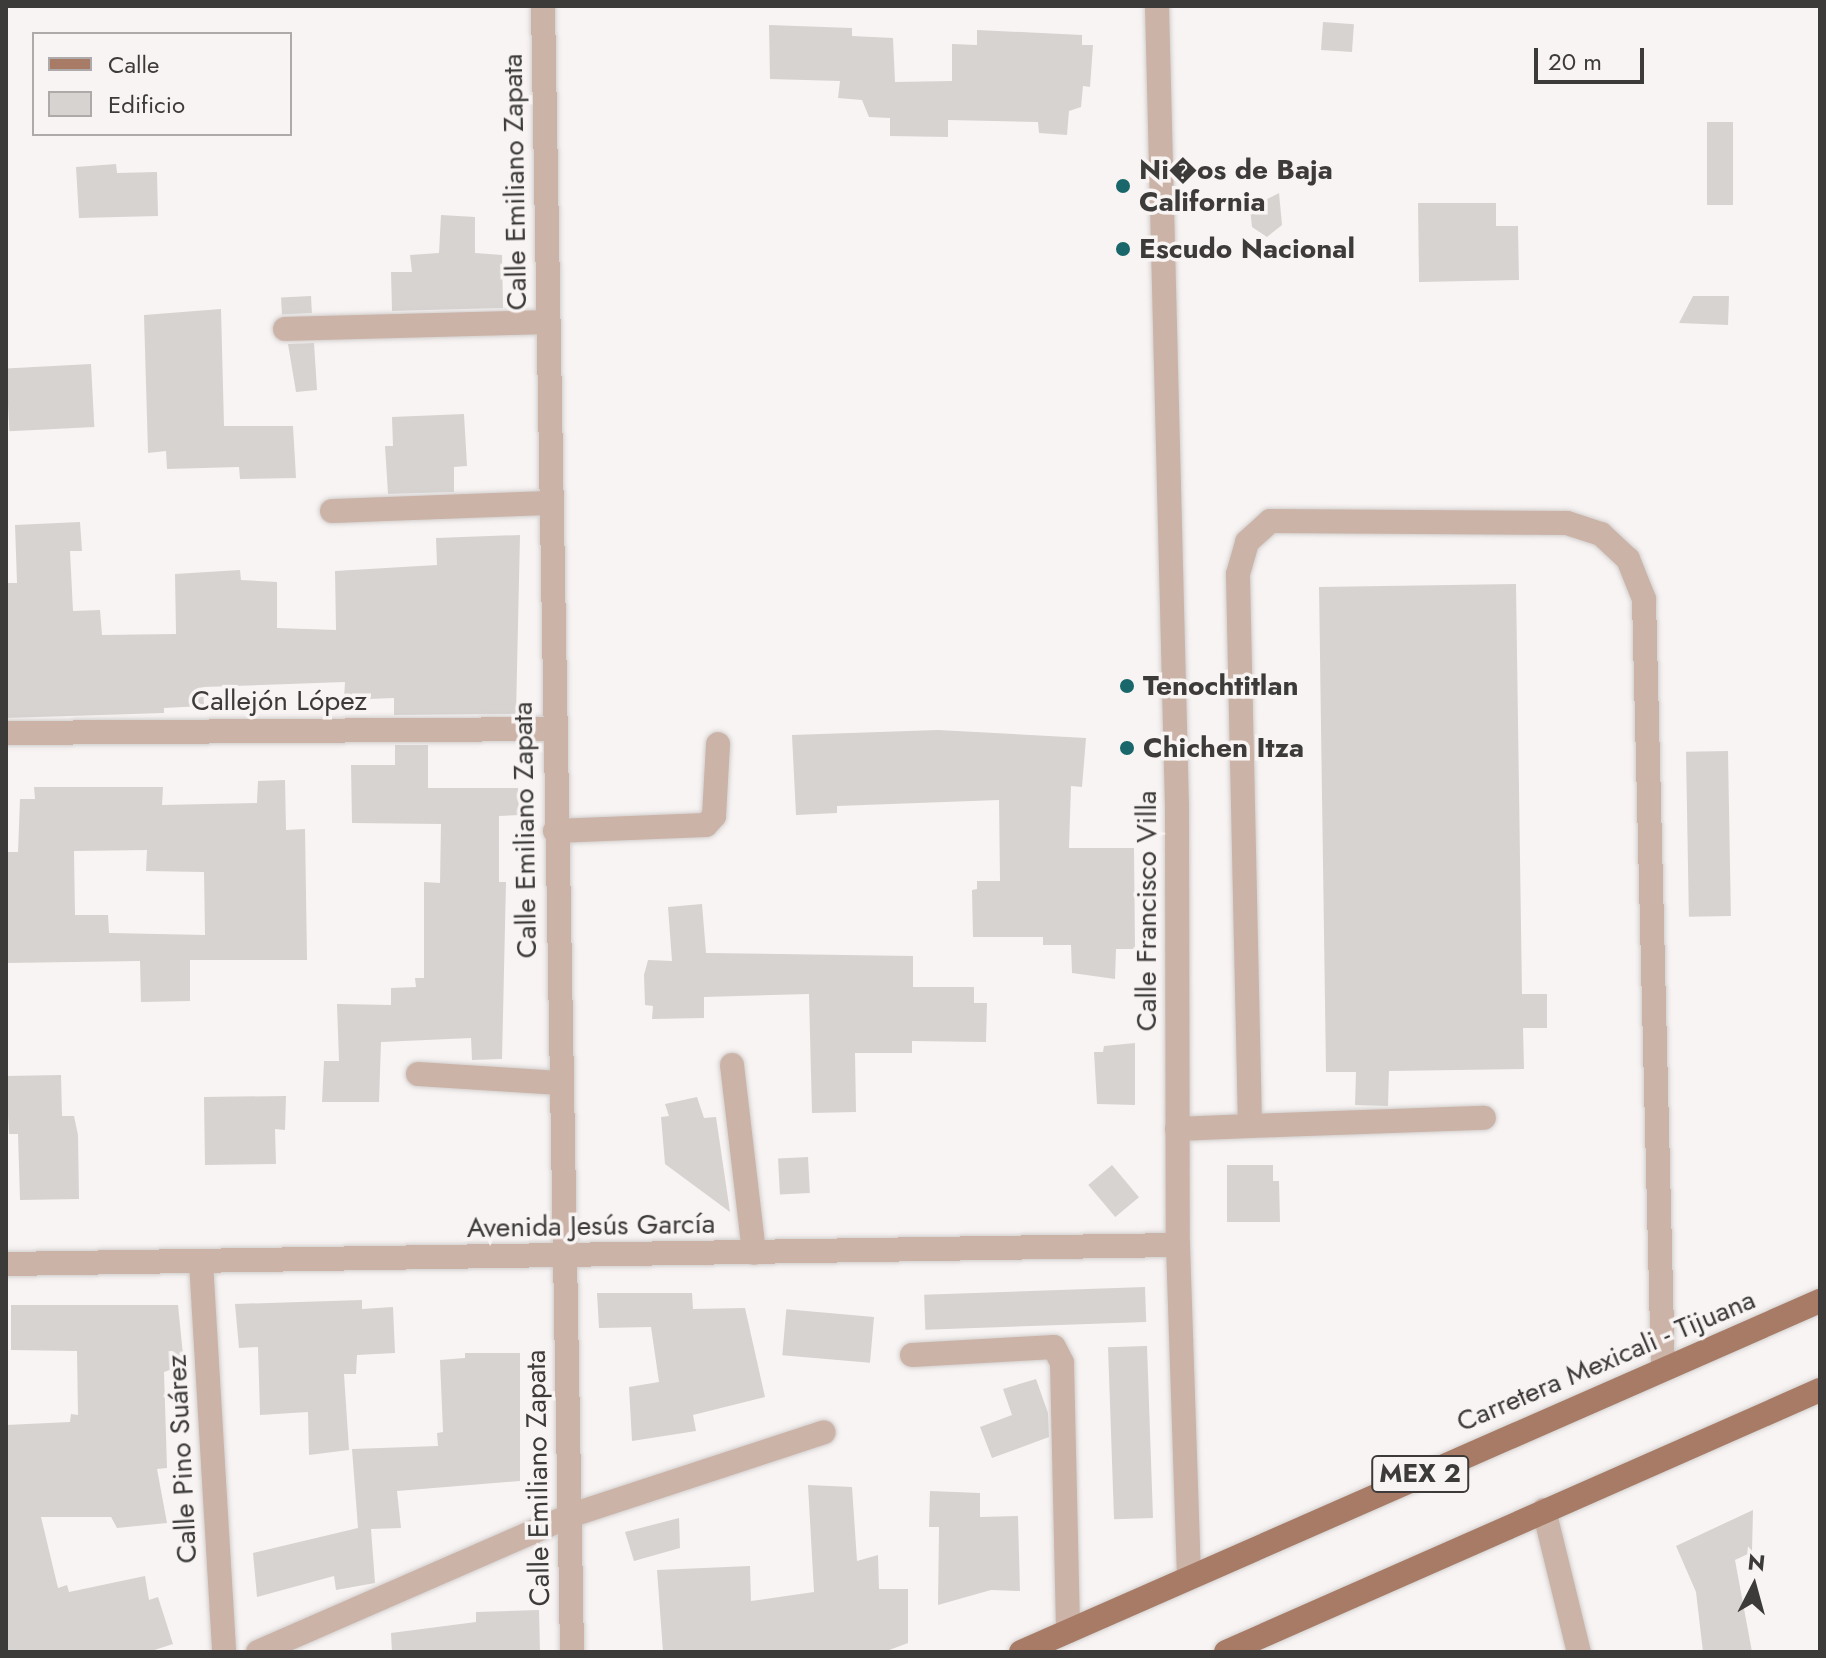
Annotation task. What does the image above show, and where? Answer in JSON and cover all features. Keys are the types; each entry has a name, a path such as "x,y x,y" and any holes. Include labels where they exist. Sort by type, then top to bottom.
{"main road":[{"name":"Carretera Mexicali - Tijuana","path":"1021,1652 1820,1301"},
{"path":"1226,1652 1820,1390"}],"street":[{"name":"Calle Emiliano Zapata","path":"543,6 552,729 572,1652"},
{"name":"Calle Francisco Villa","path":"1157,6 1177,806 1178,1245 1189,1576"},
{"path":"285,329 547,322"},
{"path":"332,511 549,503"},
{"path":"1250,1126 1238,574 1247,542 1270,521 1567,523 1601,534 1628,559 1644,599 1663,1369"},
{"name":"Callejón López","path":"6,733 552,729"},
{"path":"555,831 706,825 714,816 718,744"},
{"path":"732,1065 754,1253"},
{"path":"418,1074 560,1083"},
{"path":"1177,1129 1484,1118"},
{"name":"Avenida Jesús García","path":"6,1264 1178,1245"},
{"name":"Calle Pino Suárez","path":"201,1262 224,1652"},
{"path":"912,1355 1054,1347 1062,1363 1068,1631"},
{"path":"258,1652 569,1516 824,1432"},
{"path":"1544,1510 1579,1652"}],"building":[{"path":"1323,22 1354,24 1352,52 1321,50"},
{"path":"769,25 852,28 852,36 893,38 895,82 952,81 952,44 977,45 977,30 1082,35 1082,45 1093,45 1090,87 1083,86 1081,107 1069,111 1067,135 1039,133 1038,122 948,120 948,137 890,136 890,118 869,117 862,100 838,98 840,81 770,79"},
{"path":"1707,122 1733,122 1733,205 1707,205"},
{"path":"116,164 117,173 157,172 158,216 79,218 76,167"},
{"path":"1279,193 1282,225 1267,237 1252,227 1250,208"},
{"path":"1418,203 1496,203 1496,226 1518,226 1519,280 1419,282"},
{"path":"441,215 475,217 475,253 502,255 503,308 392,311 391,272 412,272 410,255 439,253"},
{"path":"311,296 312,313 282,315 281,298"},
{"path":"1693,296 1729,296 1728,325 1679,323"},
{"path":"221,309 224,426 293,426 296,478 240,479 239,467 167,469 166,451 148,453 144,315"},
{"path":"314,343 317,390 296,392 288,344"},
{"path":"91,364 94,427 9,431 6,368"},
{"path":"464,414 467,466 454,467 454,492 388,494 385,446 393,446 392,417"},
{"path":"80,522 82,551 70,551 73,611 100,610 102,635 176,634 175,574 240,570 241,580 277,582 277,628 336,630 335,571 437,565 436,538 520,535 516,714 394,715 394,698 344,700 345,682 203,687 204,706 164,708 164,713 6,718 6,583 17,583 15,525"},
{"path":"1516,584 1522,994 1547,994 1547,1028 1523,1028 1524,1069 1389,1071 1388,1106 1355,1105 1356,1072 1326,1072 1319,587"},
{"path":"938,730 1086,738 1082,787 1071,786 1069,848 1134,848 1135,949 1116,949 1115,979 1072,973 1071,945 1043,945 1043,937 973,937 972,890 977,889 977,881 1000,881 999,800 837,806 837,813 796,815 792,735"},
{"path":"395,745 428,745 428,788 518,788 519,815 499,816 499,882 506,882 502,1059 472,1060 471,1038 381,1042 379,1102 322,1102 324,1061 339,1061 337,1004 391,1005 391,988 416,987 415,978 424,978 424,882 440,883 441,824 352,823 351,765 395,765"},
{"path":"1728,751 1731,916 1689,917 1686,752"},
{"path":"285,780 286,830 305,829 307,960 190,960 190,1001 141,1002 140,961 6,963 6,852 18,852 20,799 35,799 34,787 163,787 162,805 257,803 258,781","holes":["147,850 146,871 204,872 205,935 109,933 108,915 75,915 74,851"]},
{"path":"702,904 706,953 913,956 913,987 974,987 974,1003 987,1003 986,1042 912,1041 912,1053 855,1053 856,1112 812,1113 809,994 704,997 704,1018 652,1019 653,1006 645,1005 644,975 648,960 672,961 668,907"},
{"path":"1135,1043 1135,1105 1097,1104 1094,1052 1103,1052 1104,1046"},
{"path":"61,1075 62,1116 74,1116 78,1135 79,1199 20,1200 18,1134 9,1134 6,1076"},
{"path":"286,1096 285,1130 275,1129 276,1164 205,1165 204,1097"},
{"path":"697,1097 704,1118 716,1117 730,1212 665,1164 661,1117 669,1116 665,1104"},
{"path":"808,1157 810,1193 780,1195 778,1159"},
{"path":"1112,1165 1139,1197 1115,1217 1088,1185"},
{"path":"1227,1165 1273,1165 1273,1181 1279,1181 1280,1222 1227,1222"},
{"path":"1145,1287 1146,1322 925,1330 924,1295"},
{"path":"597,1293 692,1293 693,1309 745,1308 765,1397 693,1415 696,1431 632,1441 629,1387 659,1382 651,1327 599,1328"},
{"path":"362,1300 362,1309 393,1307 395,1353 357,1355 356,1374 344,1374 349,1450 309,1455 308,1412 260,1415 258,1347 239,1348 235,1304"},
{"path":"11,1305 178,1305 184,1365 164,1372 167,1468 157,1469 167,1523 117,1528 111,1517 41,1517 58,1588 67,1585 69,1592 145,1576 149,1600 158,1597 173,1644 148,1652 6,1652 6,1425 70,1422 71,1414 78,1415 77,1351 11,1350"},
{"path":"786,1309 874,1317 870,1363 782,1355"},
{"path":"1147,1346 1153,1518 1114,1519 1108,1347"},
{"path":"465,1353 520,1353 520,1481 397,1491 401,1528 371,1529 375,1583 336,1590 334,1576 257,1597 253,1553 358,1528 352,1449 438,1446 437,1433 443,1432 440,1360 465,1358"},
{"path":"1036,1379 1048,1413 1049,1437 992,1458 980,1427 1012,1415 1003,1389"},
{"path":"808,1485 852,1487 857,1561 878,1555 879,1589 908,1589 908,1643 884,1652 663,1652 657,1570 750,1566 751,1601 814,1592"},
{"path":"930,1491 980,1493 980,1517 1018,1516 1020,1591 991,1590 938,1605 939,1527 929,1527"},
{"path":"1753,1510 1752,1552 1735,1560 1752,1652 1703,1652 1696,1592 1676,1546"},
{"path":"679,1518 680,1548 634,1561 625,1532"},
{"path":"539,1610 540,1652 392,1652 391,1633 476,1622 476,1612"}],"place":[{"name":"Ni�os de Baja California","path":"1123,186"},
{"name":"Escudo Nacional","path":"1123,249"},
{"name":"Tenochtitlan","path":"1127,686"},
{"name":"Chichen Itza","path":"1127,748"}]}
